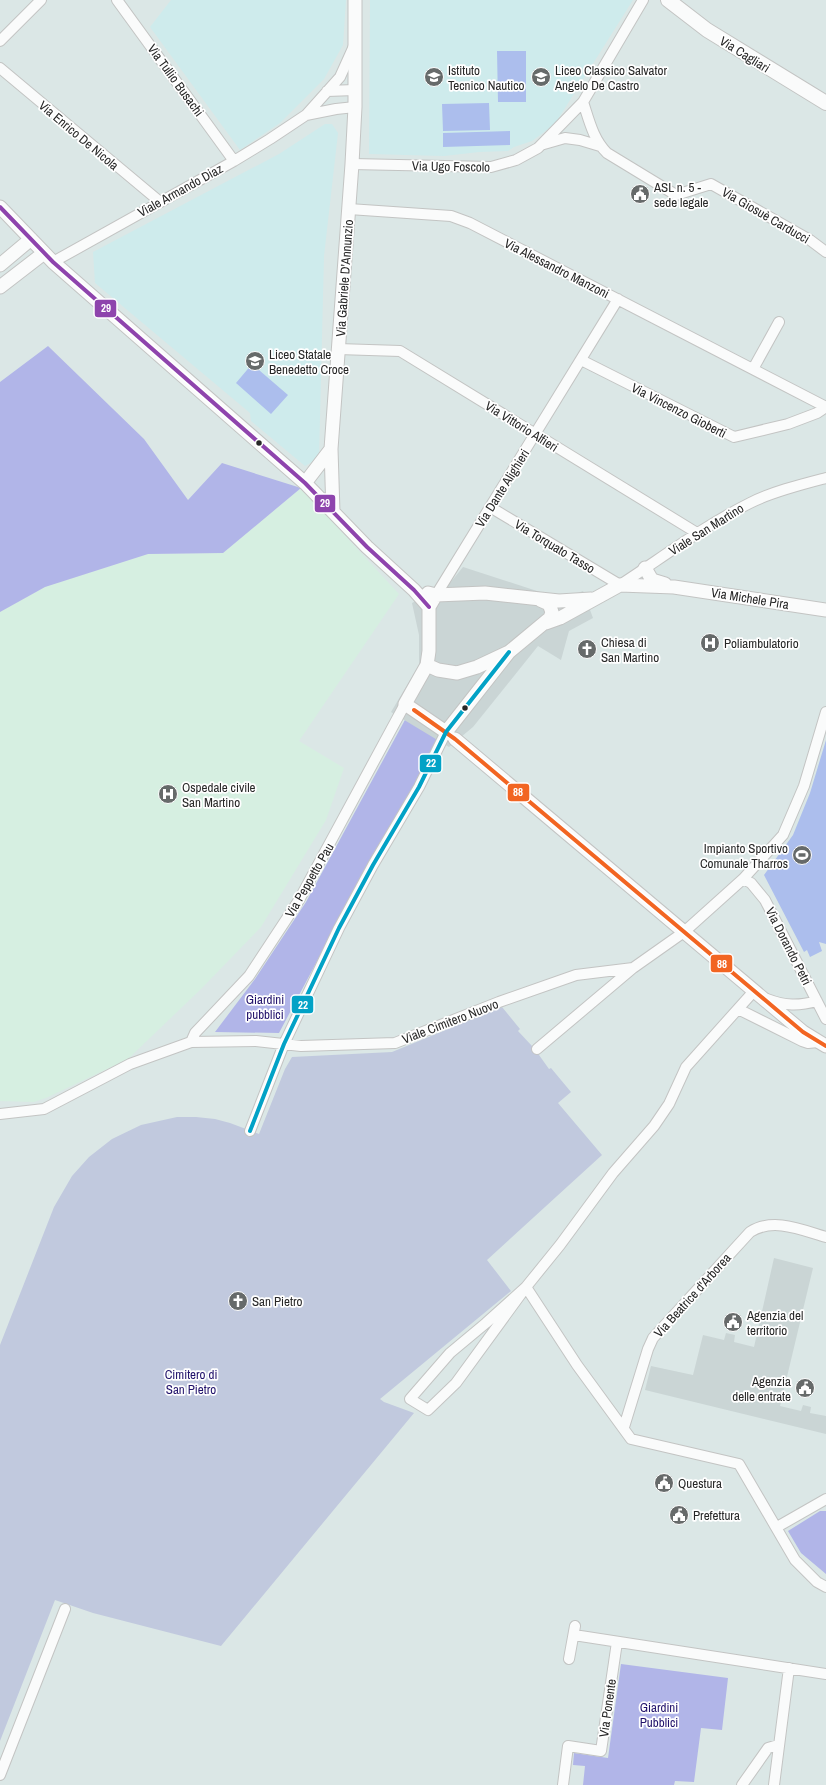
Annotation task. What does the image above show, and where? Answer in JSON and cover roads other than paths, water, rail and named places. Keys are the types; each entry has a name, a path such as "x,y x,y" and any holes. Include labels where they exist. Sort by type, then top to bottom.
{"main road":[{"name":"Via Cagliari","path":"668,0 707,30 826,103"}],"street":[{"path":"0,41 41,0"},
{"name":"Via Tullio Busachi","path":"117,0 234,161"},
{"name":"Viale Armando Diaz","path":"306,115 355,107 355,0"},
{"name":"Via Ugo Foscolo","path":"544,144 583,102 589,88 643,0"},
{"name":"Viale Armando Diaz","path":"48,257 234,161 306,115 340,77 355,44"},
{"name":"Via Enrico De Nicola","path":"0,68 159,201"},
{"path":"327,91 355,90"},
{"name":"Via Giosuè Carducci","path":"583,102 592,130 600,146 606,153 676,195 711,184 810,240 826,252"},
{"name":"Via Gabriele D'Annunzio","path":"333,512 331,449 355,107"},
{"name":"Via Ugo Foscolo","path":"352,164 491,167 503,165 516,160 544,144 565,138 580,140 600,146"},
{"path":"0,207 48,257 305,483 367,547 414,590 429,607"},
{"name":"Via Alessandro Manzoni","path":"349,209 451,216 470,223 826,407"},
{"path":"0,265 31,240"},
{"path":"0,287 48,257"},
{"name":"Via Dante Alighieri","path":"436,596 618,299"},
{"path":"753,369 779,322"},
{"name":"Via Vittorio Alfieri","path":"338,349 400,351 697,533"},
{"name":"Via Vincenzo Gioberti","path":"580,360 734,437 788,424 817,413 826,407"},
{"path":"305,483 331,449"},
{"name":"Viale San Martino","path":"509,652 546,623 560,618 620,585 697,533 751,502 803,484 826,478"},
{"name":"Via Torquato Tasso","path":"490,507 620,585"},
{"name":"Via Michele Pira","path":"645,568 652,580 674,587"},
{"name":"Via Michele Pira","path":"620,585 674,587 826,610"},
{"path":"414,590 436,596 485,593 559,601 595,598"},
{"path":"436,596 429,607 429,651 427,665 405,704 450,736 803,1032 822,1044"},
{"path":"538,599 546,601 551,608 552,615 546,623"},
{"path":"427,665 438,670 457,673 476,667 509,652"},
{"path":"250,1131 284,1044 339,928 373,864 450,736 509,652"},
{"name":"Via Peppetto Pau","path":"191,1042 195,1033 248,976 299,900 405,704"},
{"name":"Viale Cimitero Nuovo","path":"537,1049 633,968 684,932 743,879 784,835 804,786 826,712"},
{"name":"Via Dorando Petri","path":"743,879 751,883 765,900 826,1019"},
{"name":"Viale Cimitero Nuovo","path":"0,1114 44,1109 130,1064 191,1042 256,1041 301,1046 395,1043 499,1002 576,975 633,968"},
{"path":"758,994 779,1004 792,1006 817,1001"},
{"path":"526,1287 450,1353 410,1399 428,1410 456,1383 526,1287 560,1245 613,1173 654,1126 669,1104 686,1067 738,1009 758,994"},
{"path":"738,1009 802,1041 822,1044"},
{"name":"Via Beatrice d'Arborea","path":"624,1427 648,1349 653,1338 750,1232 762,1226 772,1225 784,1226 826,1237"},
{"path":"526,1287 577,1365 631,1438 739,1464 795,1560 817,1582 826,1587"},
{"path":"777,1528 826,1499"},
{"path":"0,1775 65,1609"},
{"path":"569,1659 574,1630 617,1642 826,1674"},
{"name":"Via Ponente","path":"563,1785 568,1746 600,1750 617,1642"},
{"path":"774,1785 789,1668"},
{"path":"742,1785 768,1748 778,1745"}],"place":[{"name":"Istituto Tecnico Nautico","path":"434,77"},
{"name":"Liceo Classico Salvator Angelo De Castro","path":"541,77"},
{"name":"ASL n. 5 - sede legale","path":"640,194"},
{"name":"Liceo Statale Benedetto Croce","path":"255,361"},
{"name":"Poliambulatorio","path":"710,643"},
{"name":"Chiesa di San Martino","path":"587,649"},
{"name":"Ospedale civile San Martino","path":"168,794"},
{"name":"Impianto Sportivo Comunale Tharros","path":"802,855"},
{"name":"San Pietro","path":"238,1301"},
{"name":"Agenzia del territorio","path":"733,1322"},
{"name":"Agenzia delle entrate","path":"805,1388"},
{"name":"Questura","path":"664,1483"},
{"name":"Prefettura","path":"679,1515"}],"park label":[{"name":"Giardini pubblici","path":"265,1006"},
{"name":"Cimitero di San Pietro","path":"191,1382"},
{"name":"Giardini Pubblici","path":"659,1714"}]}
